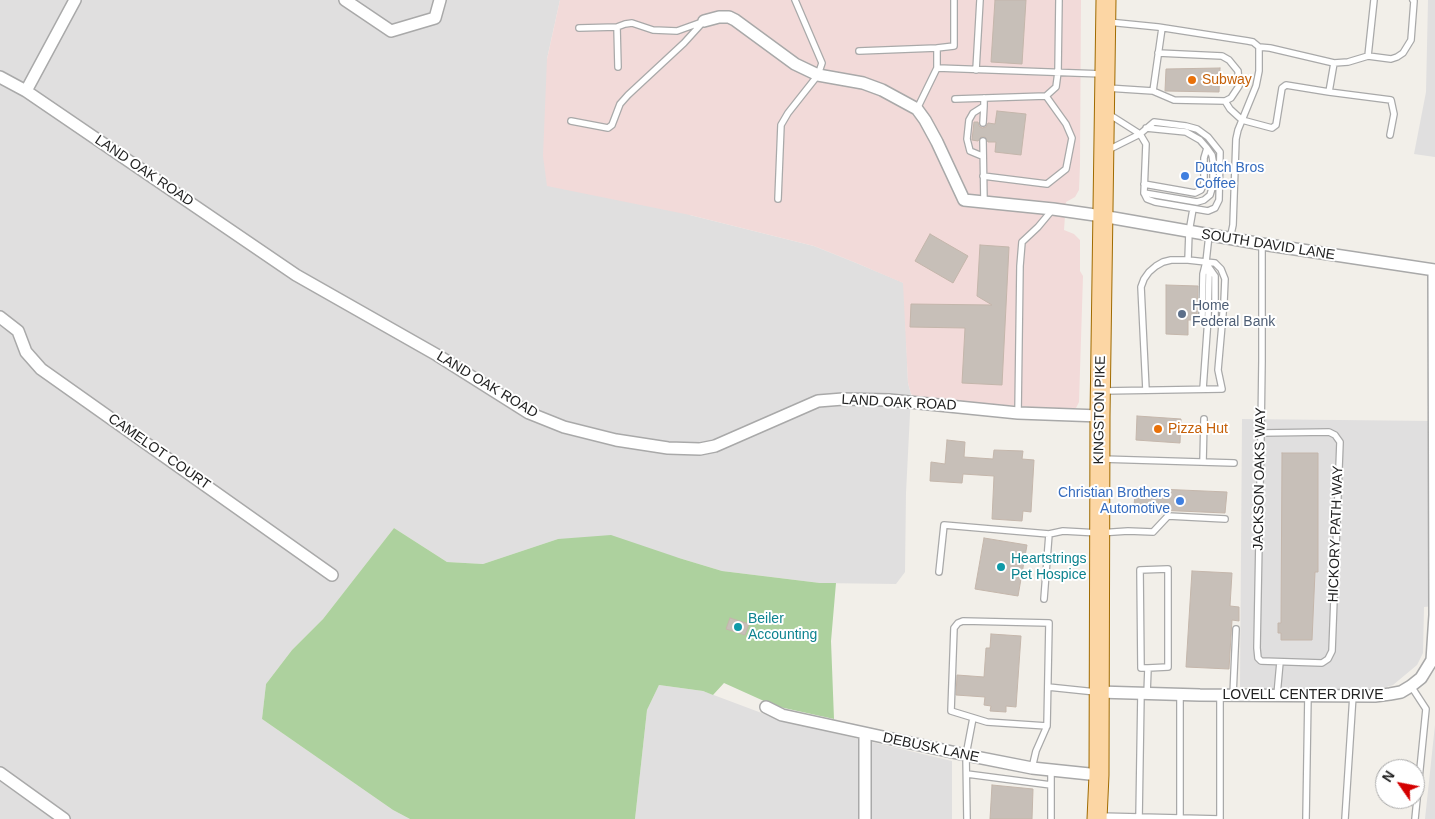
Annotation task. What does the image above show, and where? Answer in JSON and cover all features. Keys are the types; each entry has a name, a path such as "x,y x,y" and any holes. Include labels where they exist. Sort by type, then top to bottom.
{"main road":[{"name":"KINGSTON PIKE","path":"1097,817 1099,775 1099,459 1106,0"}],"street":[{"path":"26,91 74,0"},
{"path":"345,0 391,31 434,18 440,0"},
{"path":"704,21 719,17 729,17 736,20 795,64 818,75 862,82 882,90 917,109"},
{"name":"LAND OAK ROAD","path":"0,78 26,91 296,275 437,355 528,413 564,427 616,440 668,448 700,450 715,446 818,401 843,399 883,400 1018,412 1100,416"},
{"name":"SOUTH DAVID LANE","path":"917,109 937,142 964,200 1102,216 1230,239 1434,270"},
{"name":"LOVELL CENTER DRIVE","path":"1098,692 1375,696 1401,692 1422,678 1432,660 1435,613 1434,270"},
{"name":"CAMELOT COURT","path":"0,317 18,331 26,352 41,369 332,575"},
{"name":"DEBUSK LANE","path":"766,707 782,714 865,734 966,755 1032,768 1099,775"},
{"path":"865,734 865,819"},
{"path":"0,773 64,819"}],"lane":[{"path":"778,199 781,126 788,113 818,75 822,63 795,0"},
{"path":"859,51 954,46 954,0"},
{"path":"976,70 980,0"},
{"path":"955,99 1046,96 1056,87 1059,0"},
{"path":"1368,56 1374,0"},
{"path":"1106,22 1248,41 1253,42 1259,47 1334,63 1348,62 1368,56 1391,58 1403,53 1411,40 1413,0"},
{"path":"579,28 618,27 632,23 653,30 677,31 704,21"},
{"path":"571,121 608,128 612,125 620,104 628,94 684,43 704,21"},
{"path":"618,27 618,67"},
{"path":"1153,90 1162,28"},
{"path":"1230,239 1233,225 1236,139 1256,86 1259,71 1259,47"},
{"path":"917,109 937,68 937,48"},
{"path":"937,68 1058,72 1153,90 1174,100 1225,101 1231,98 1239,86 1238,71 1229,60 1222,56 1158,53"},
{"path":"1329,92 1334,63"},
{"path":"1225,101 1230,109 1242,120 1272,128 1276,125 1282,88 1286,85 1391,100 1394,114 1390,135"},
{"path":"983,176 1047,184 1066,169 1072,138 1066,124 1046,96"},
{"path":"983,123 984,98"},
{"path":"982,156 970,151 967,139 972,112 984,106"},
{"path":"1104,111 1140,134 1146,144 1144,193 1147,199 1208,211 1215,208 1219,200 1220,152 1208,138 1196,129 1154,122 1140,134 1104,152"},
{"path":"1144,193 1197,202 1204,200 1210,195 1213,161 1212,155 1200,140 1186,132 1146,128"},
{"path":"983,141 984,202"},
{"path":"1144,184 1195,193 1201,190 1204,183 1204,158 1207,148"},
{"path":"1018,412 1022,242 1053,209"},
{"path":"1188,260 1189,232 1193,209"},
{"path":"1203,389 1207,326 1202,319 1203,274 1209,235"},
{"name":"JACKSON OAKS WAY","path":"1262,244 1258,658 1261,661 1280,662"},
{"path":"1100,391 1222,389 1218,370 1225,279 1215,263 1171,260 1156,266 1144,279 1142,286 1146,390"},
{"path":"1206,262 1215,276 1215,318 1207,326"},
{"path":"1203,462 1204,419"},
{"name":"HICKORY PATH WAY","path":"1261,433 1329,432 1335,435 1340,442 1332,651 1328,659 1322,663 1280,662"},
{"path":"1099,459 1234,463"},
{"path":"939,572 944,525 1050,534 1063,531 1099,533 1153,532 1168,516 1225,519"},
{"path":"1044,599 1050,534"},
{"path":"1168,569 1168,667 1148,668 1141,668 1140,570 1168,569"},
{"path":"1032,768 1036,751 1047,726 1049,623 964,621 958,623 954,628 951,711 987,722 1047,726"},
{"path":"1233,695 1236,629"},
{"path":"1277,695 1280,662"},
{"path":"1139,818 1144,693 1148,668"},
{"path":"1411,686 1426,709 1415,819"},
{"path":"1048,687 1098,692"},
{"path":"1180,694 1180,818"},
{"path":"1097,817 1220,819 1220,695"},
{"path":"1306,819 1308,695"},
{"path":"1345,819 1353,695"},
{"path":"967,819 966,755 973,718"},
{"path":"1051,770 1051,819"},
{"path":"967,774 1051,785"}],"shaded area":[{"path":"0,0 560,0 547,59 690,215 814,246 904,283 908,383 911,394 906,493 905,572 896,584 820,583 722,571 679,558 558,539 483,564 447,562 394,528 323,619 292,650 266,684 262,719 393,810 410,819 0,819"},
{"path":"560,0 1081,0 1079,190 1075,197 1066,202 1064,230 1074,234 1080,240 1080,271 1083,276 1079,402 1076,408 1069,410 917,398 911,394 908,383 903,283 814,246 690,215 547,186 543,156 547,59"},
{"path":"1428,0 1435,0 1435,157 1414,154 1426,92"},
{"path":"1242,419 1435,421 1435,606 1424,607 1423,653 1417,665 1393,685 1380,689 1267,689 1240,687"},
{"path":"659,685 703,691 783,721 952,761 952,819 635,819 647,710"},
{"path":"1435,725 1435,819 1425,819"}],"green space":[{"path":"394,528 447,562 483,564 558,539 611,535 722,571 820,583 836,583 831,641 834,719 775,706 724,683 713,695 703,691 659,685 647,710 635,819 410,819 393,810 262,719 266,684 292,650 323,619"}],"building":[{"path":"995,0 1026,0 1022,64 991,62"},
{"name":"Subway","path":"1220,68 1219,92 1165,91 1166,69"},
{"path":"997,111 1026,114 1021,155 995,152 996,142 988,142 985,137 981,137 978,141 972,140 974,122 978,122 982,128 986,127 988,123 995,124"},
{"path":"930,234 968,256 953,283 915,261"},
{"path":"980,245 1009,247 1002,385 962,383 965,328 910,327 911,304 992,305 977,296"},
{"name":"Home Federal Bank","path":"1166,285 1198,286 1197,320 1188,320 1188,335 1166,334"},
{"name":"Pizza Hut","path":"1137,416 1181,419 1180,443 1136,440"},
{"path":"947,440 965,442 964,457 993,459 994,450 1023,451 1022,459 1034,460 1031,512 1023,511 1022,521 992,519 994,476 963,474 962,483 930,481 931,462 945,464"},
{"path":"1282,453 1318,453 1318,572 1315,572 1312,640 1281,640 1281,633 1278,633 1278,623 1281,623"},
{"name":"Christian Brothers Automotive","path":"1135,488 1227,492 1225,513 1134,509"},
{"name":"Heartstrings Pet Hospice","path":"984,538 1027,545 1018,596 975,589"},
{"path":"1192,571 1232,573 1230,606 1239,607 1239,621 1232,620 1229,669 1186,667"},
{"name":"Beiler Accounting","path":"730,618 749,624 745,635 726,629"},
{"path":"991,634 1021,636 1016,707 1006,706 1006,712 990,711 991,706 984,705 985,697 956,695 957,675 984,677 986,648 990,648"},
{"path":"992,785 1033,789 1032,819 990,819"}],"place":[{"name":"Subway","path":"1192,80"},
{"name":"Dutch Bros Coffee","path":"1185,176"},
{"name":"Home Federal Bank","path":"1182,314"},
{"name":"Pizza Hut","path":"1158,429"},
{"name":"Christian Brothers Automotive","path":"1180,501"},
{"name":"Heartstrings Pet Hospice","path":"1001,567"},
{"name":"Beiler Accounting","path":"738,627"}]}
